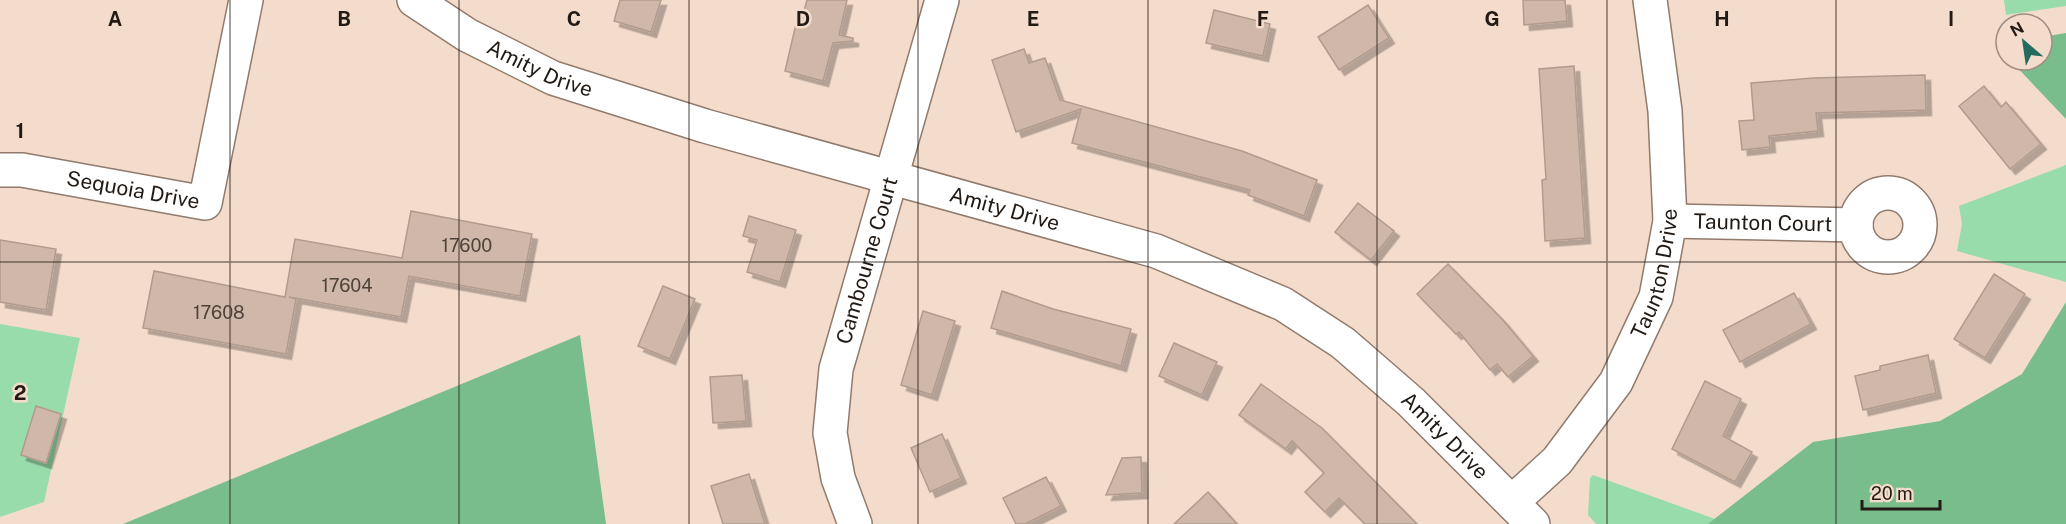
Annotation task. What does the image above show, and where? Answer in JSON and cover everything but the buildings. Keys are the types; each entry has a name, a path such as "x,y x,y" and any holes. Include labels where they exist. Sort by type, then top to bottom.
{"street":[{"name":"Sequoia Drive","path":"0,170 22,170 204,203 246,0"},
{"name":"Amity Drive","path":"414,0 467,35 553,78 705,126 1156,251 1283,304 1343,343 1403,394 1522,513"},
{"name":"Cambourne Court","path":"855,524 838,478 830,433 836,369 942,0"},
{"name":"Taunton Drive","path":"1522,513 1557,461 1616,382 1656,297 1670,221 1665,111 1650,0"},
{"name":"Taunton Court","path":"1670,221 1856,225"}],"green space":[{"path":"2004,0 2066,0 2066,6 2026,12 2006,12"},
{"path":"2066,33 2066,119 2021,72 2054,72 2054,35"},
{"path":"2066,165 2066,282 1957,251 1962,224 1959,206"},
{"path":"2066,302 2066,524 1708,524 1813,442 1940,421 2022,374"},
{"path":"0,324 80,338 44,502 0,517"},
{"path":"580,335 606,524 123,524"},
{"path":"1593,475 1729,524 1596,524 1588,515 1590,478"}]}
